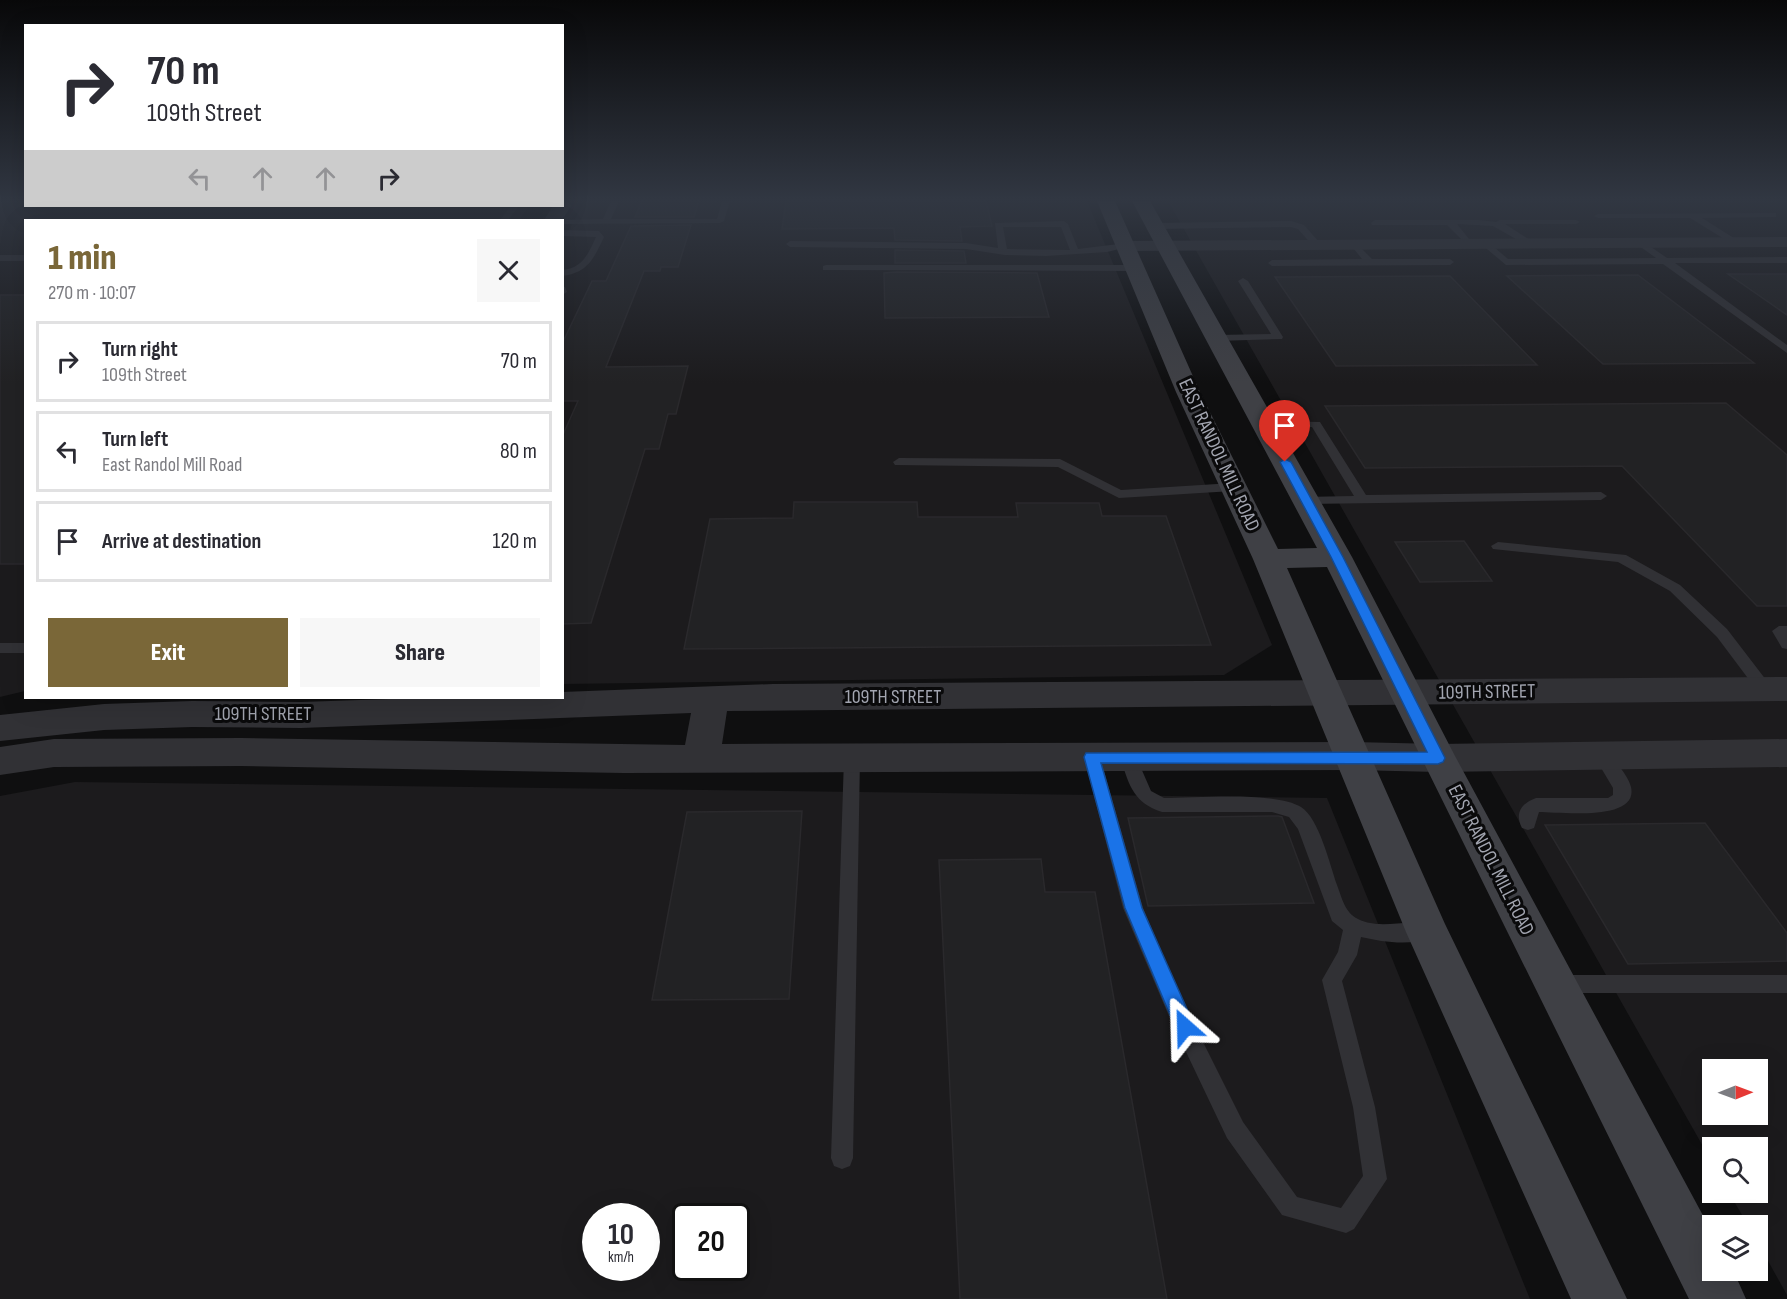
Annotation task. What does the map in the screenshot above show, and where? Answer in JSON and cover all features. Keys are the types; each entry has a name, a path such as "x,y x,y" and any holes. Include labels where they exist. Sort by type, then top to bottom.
{"main road":[{"name":"EAST RANDOL MILL ROAD","path":"1133,262 1188,392 1268,559 1427,932 1599,1299"},
{"name":"EAST RANDOL MILL ROAD","path":"1173,262 1337,557 1438,758 1718,1299"},
{"path":"1268,559 1337,557"}],"street":[{"name":"109TH STREET","path":"0,728 104,717 254,706 301,715 537,702 773,697 1776,689"},
{"path":"701,759 711,700"},
{"path":"227,752 254,706"},
{"name":"109TH STREET","path":"0,761 54,753 227,752 701,759 1353,756 1438,758 1787,753"}],"lane":[{"path":"564,273 578,271 584,268 587,262"},
{"path":"1272,263 1450,262"},
{"path":"1505,262 1566,262"},
{"path":"1664,262 1787,350"},
{"path":"826,268 1136,268"},
{"path":"1216,338 1278,338 1243,281"},
{"path":"1264,424 1316,424 1362,499"},
{"path":"899,462 1060,463 1119,494 1233,487"},
{"path":"1306,500 1601,496"},
{"path":"1498,546 1621,558 1675,588 1776,689"},
{"path":"1787,631 1779,632 1787,644"},
{"path":"0,648 24,648"},
{"path":"1528,823 1528,810 1536,805 1610,805 1622,799 1622,787 1602,756"},
{"path":"1092,757 1134,908 1175,1006 1235,1130 1290,1207 1346,1221 1375,1179 1364,1107 1332,980 1347,955 1353,927"},
{"path":"1128,757 1137,783 1145,796 1162,805 1272,805 1294,812 1306,825 1339,915 1353,927 1385,934 1427,932"},
{"path":"842,1158 852,758"},
{"path":"1555,984 1787,984"}],"shaded area":[{"path":"0,262 24,262 24,691 0,697"},
{"path":"564,262 1112,262 1272,645 1224,675 564,684"},
{"path":"1202,262 1787,262 1787,1295 1768,1261 1768,1215 1742,1215 1735,1203 1768,1203 1768,1137 1702,1137 1702,1145"},
{"path":"75,782 1327,798 1530,1299 0,1299 0,796"}],"building":[{"path":"615,262 680,262 678,267 661,267 660,271 644,271 606,367 688,366 676,414 668,414 659,449 645,449 591,623 564,624 564,432 578,401 564,401 564,340 592,281 606,281"},
{"path":"966,262 966,263 895,263"},
{"path":"884,273 1037,273 1049,317 885,318"},
{"path":"1728,274 1787,274 1787,315"},
{"path":"1638,275 1754,363 1603,364 1507,276"},
{"path":"1450,276 1537,365 1336,366 1275,277"},
{"path":"0,295 24,295 24,564 0,564"},
{"path":"1726,403 1787,455 1787,606 1757,606 1622,466 1365,468 1325,406"},
{"path":"794,502 917,502 918,517 1018,517 1016,503 1099,503 1102,516 1166,516 1211,645 684,649 710,519 793,518"},
{"path":"1464,541 1492,581 1420,582 1395,542"},
{"path":"802,811 789,999 652,1000 687,812"},
{"path":"1282,817 1314,903 1148,906 1128,818"},
{"path":"1705,823 1787,933 1787,961 1628,964 1545,825"},
{"path":"1041,859 1045,892 1095,892 1167,1299 960,1299 939,860"}],"route":[{"path":"1185,1027 1134,908 1092,757 1438,758 1337,557 1285,462"}]}
